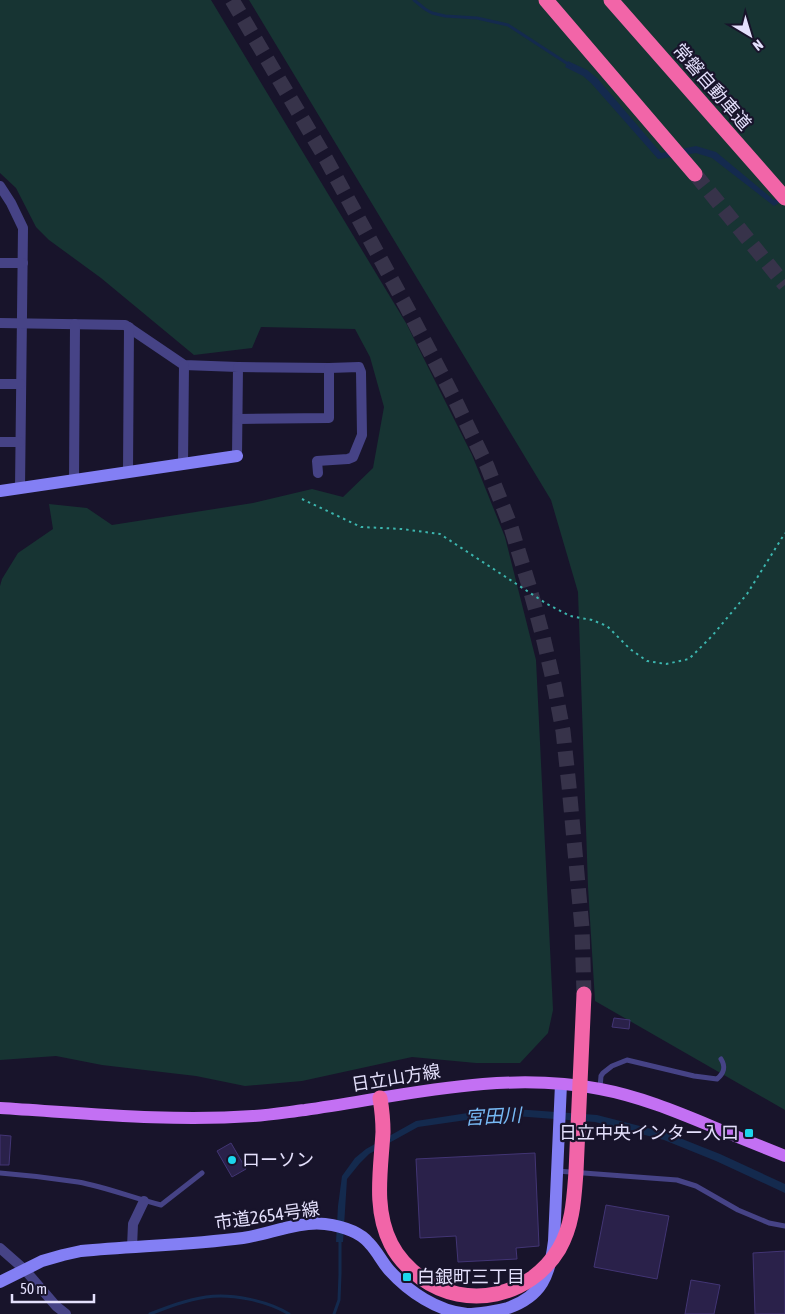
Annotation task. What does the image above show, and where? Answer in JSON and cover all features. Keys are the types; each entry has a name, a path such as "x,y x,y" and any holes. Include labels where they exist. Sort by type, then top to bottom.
{"highway":[{"path":"546,0 695,174"},
{"name":"常磐自動車道","path":"611,0 785,198"},
{"path":"380,1098 383,1121 380,1197 388,1238 398,1254 423,1279 438,1288 454,1294 489,1296 507,1291 524,1283 546,1265 558,1250 567,1233 570,1222 575,1196 584,994"}],"main road":[{"name":"日立山方線","path":"0,1108 165,1118 226,1117 263,1115 451,1087 521,1081 600,1088 654,1103 785,1156"}],"street":[{"path":"0,186 5,203 23,228 20,488"},
{"path":"0,263 23,263"},
{"path":"0,323 125,325 184,365 359,367 361,372 362,435 354,457 317,461 318,473"},
{"path":"74,480 75,324"},
{"path":"128,471 129,327"},
{"path":"183,464 184,365"},
{"path":"0,491 237,456 238,367"},
{"path":"238,419 329,418 329,368"},
{"path":"0,384 21,384"},
{"path":"0,442 20,442"},
{"name":"市道2654号線","path":"0,1282 42,1261 63,1254 227,1240 312,1224 332,1225 354,1232 368,1241 383,1263 401,1282 439,1307 468,1314 503,1309 519,1304 532,1296 542,1285 548,1271 554,1242 561,1084"},
{"path":"132,1247 134,1224 144,1201"},
{"path":"0,1248 66,1314"}],"lane":[{"path":"600,1088 603,1073 612,1066 627,1060 694,1076 718,1079 724,1067 721,1059"},
{"path":"557,1171 677,1180 696,1186 738,1210 769,1223 785,1226"},
{"path":"0,1173 79,1182 161,1205 202,1173"}],"path":[{"path":"302,499 361,527 402,529 440,534 547,604 570,616 592,620 607,626 630,649 647,662 666,664 688,659 712,636 747,594 785,532"}],"green space":[{"path":"0,0 211,0 406,323 472,455 505,537 536,660 553,1010 548,1033 520,1063 476,1063 412,1057 302,1081 245,1086 196,1076 102,1065 56,1056 0,1060 0,586 2,579 18,553 53,529 49,504 87,508 112,525 253,503 312,489 343,497 373,468 384,407 370,357 355,329 261,327 252,348 194,355 101,278 49,240 36,227 16,188 0,173"},
{"path":"249,0 785,0 785,1110 595,1001 588,887 578,592 551,500"}],"water":[{"path":"568,61 587,70 597,78 661,153 696,146 716,152 774,200 785,193 785,199 774,206 712,158 696,153 658,159 591,83 583,76 565,67"},
{"path":"500,1108 597,1115 667,1133 720,1154 785,1184 785,1193 716,1161 664,1140 595,1122 501,1115 418,1127 369,1154 347,1179 343,1242 336,1242 342,1176 355,1158 366,1149 416,1121"}],"building":[{"path":"614,1018 630,1020 629,1029 612,1027"},
{"path":"0,1135 11,1136 9,1165 0,1165"},
{"name":"ローソン","path":"231,1143 246,1169 232,1177 217,1151"},
{"path":"535,1153 539,1246 516,1248 517,1259 458,1262 456,1236 420,1238 416,1159"},
{"path":"606,1205 669,1216 657,1279 594,1267"},
{"path":"785,1251 785,1314 755,1314 753,1253"},
{"path":"691,1280 720,1285 714,1314 685,1314"}],"waterway":[{"path":"414,0 432,13 445,16 477,18 508,25 571,66"},
{"name":"宮田川","path":"334,1314 339,1300 340,1239"},
{"name":"宮田川","path":"150,1314 184,1302 216,1296 249,1299 271,1305 289,1314"}],"tunnel":[{"path":"232,0 326,159 406,306 487,466 511,527 543,637 563,731 582,928 584,994"},
{"path":"695,174 785,285"}],"place":[{"name":"日立中央インター入口","path":"749,1133"},
{"name":"ローソン","path":"232,1160"},
{"name":"白銀町三丁目","path":"407,1277"}]}
